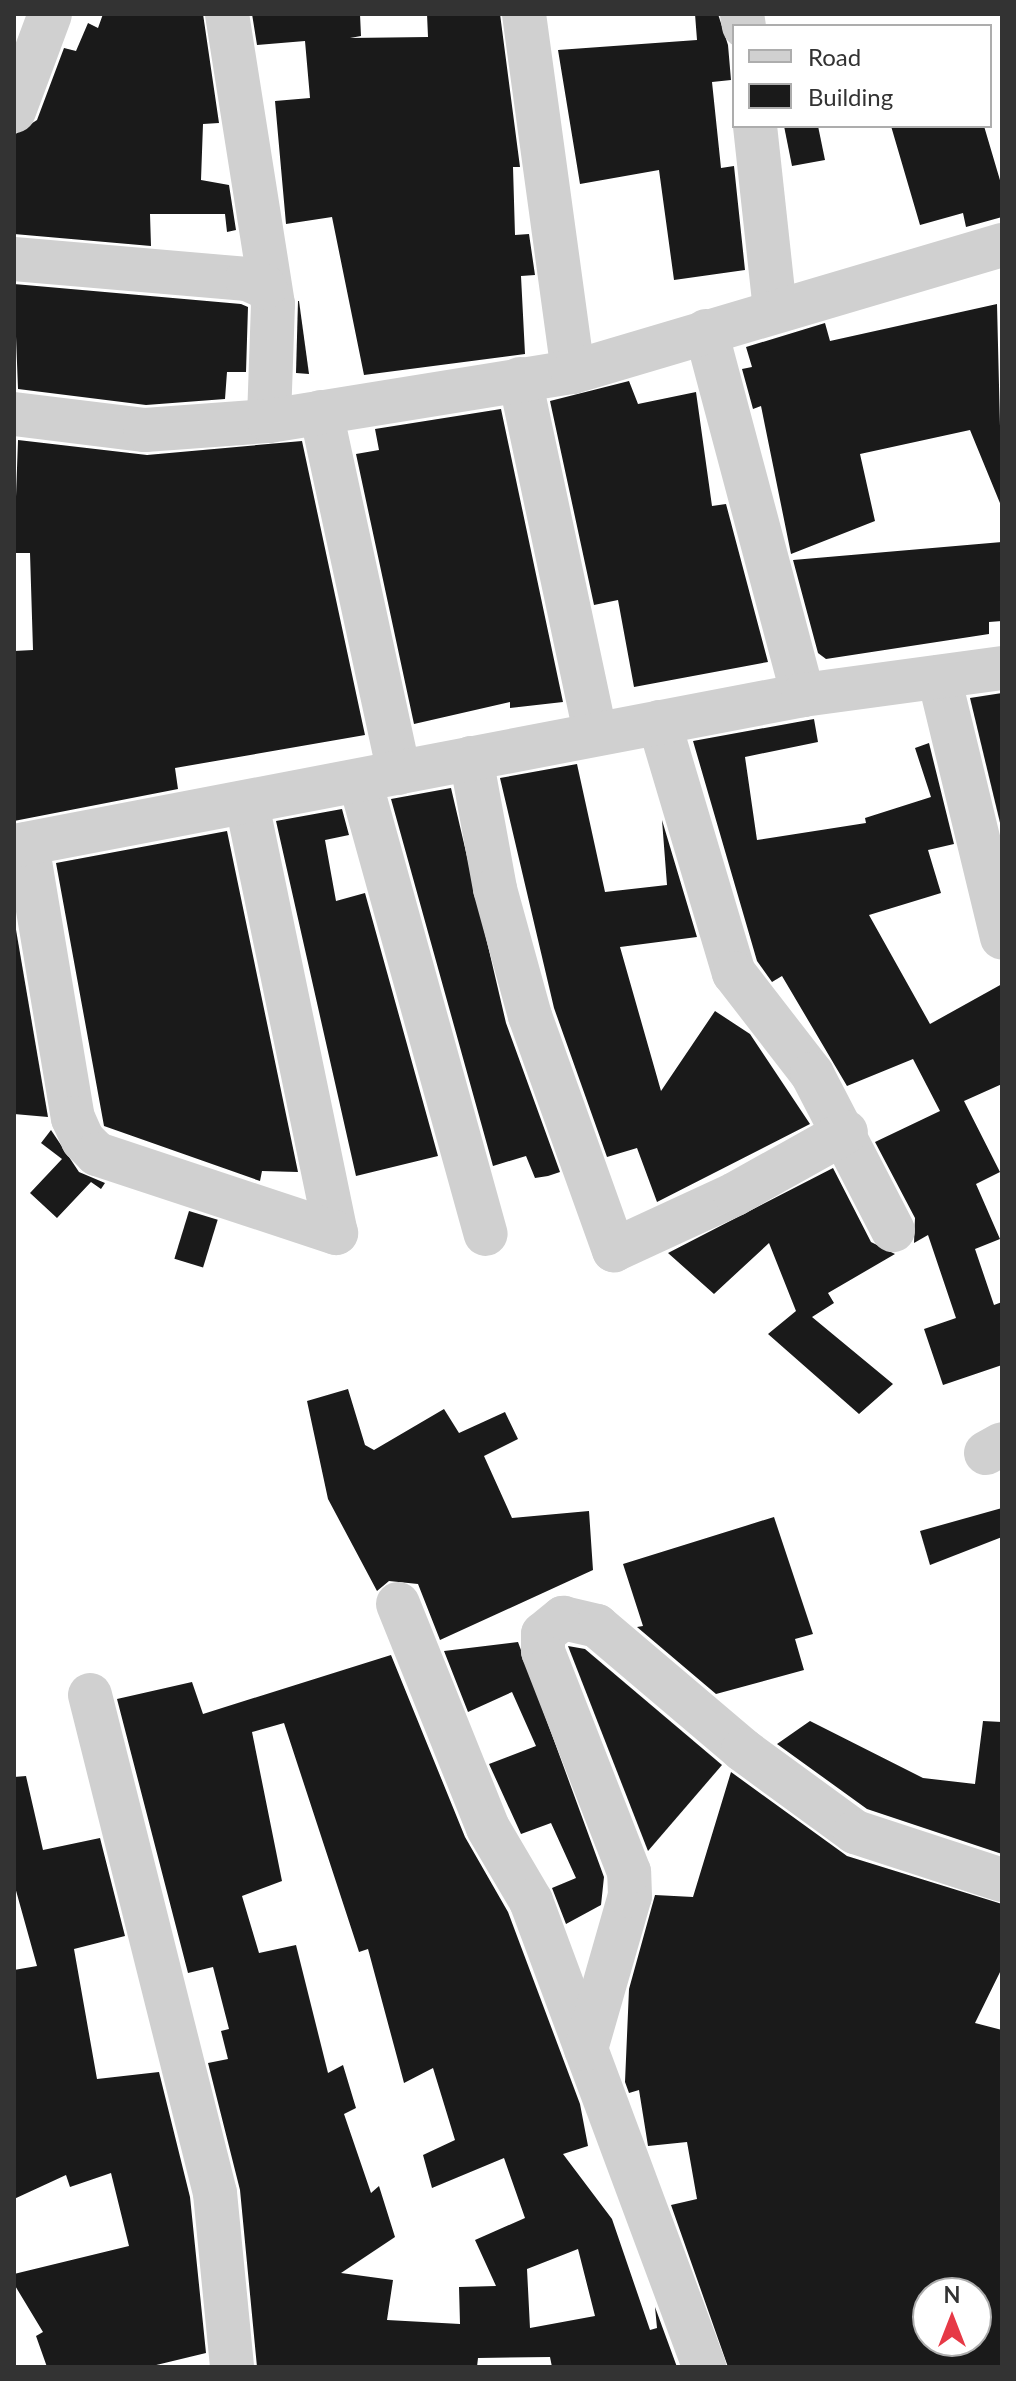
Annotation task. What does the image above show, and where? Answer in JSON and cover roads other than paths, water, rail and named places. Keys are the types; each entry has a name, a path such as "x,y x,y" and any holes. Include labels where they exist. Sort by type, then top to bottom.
{"street":[{"path":"14,111 23,103 50,14"},
{"path":"227,14 265,287 273,304 269,421"},
{"path":"524,14 573,372"},
{"path":"755,128 775,311"},
{"path":"14,414 145,430 269,421 573,372 1002,245"},
{"path":"14,259 247,279 265,287"},
{"path":"706,331 803,695"},
{"path":"520,379 595,733"},
{"path":"321,412 379,777 486,1234"},
{"path":"247,804 336,1233 97,1154 83,1140 73,1118 21,845 803,695 1002,668"},
{"path":"939,677 1002,938"},
{"path":"659,722 734,973 812,1074 846,1132 893,1230"},
{"path":"471,758 495,889 530,1016 614,1250 735,1194 846,1132"},
{"path":"398,1604 488,1828 531,1901 586,2049 663,2240 704,2367"},
{"path":"586,2049 630,1896 629,1872 543,1651 543,1634 563,1618 597,1626 743,1750 855,1832 1002,1880"},
{"path":"90,1695 215,2193 232,2367"}]}
